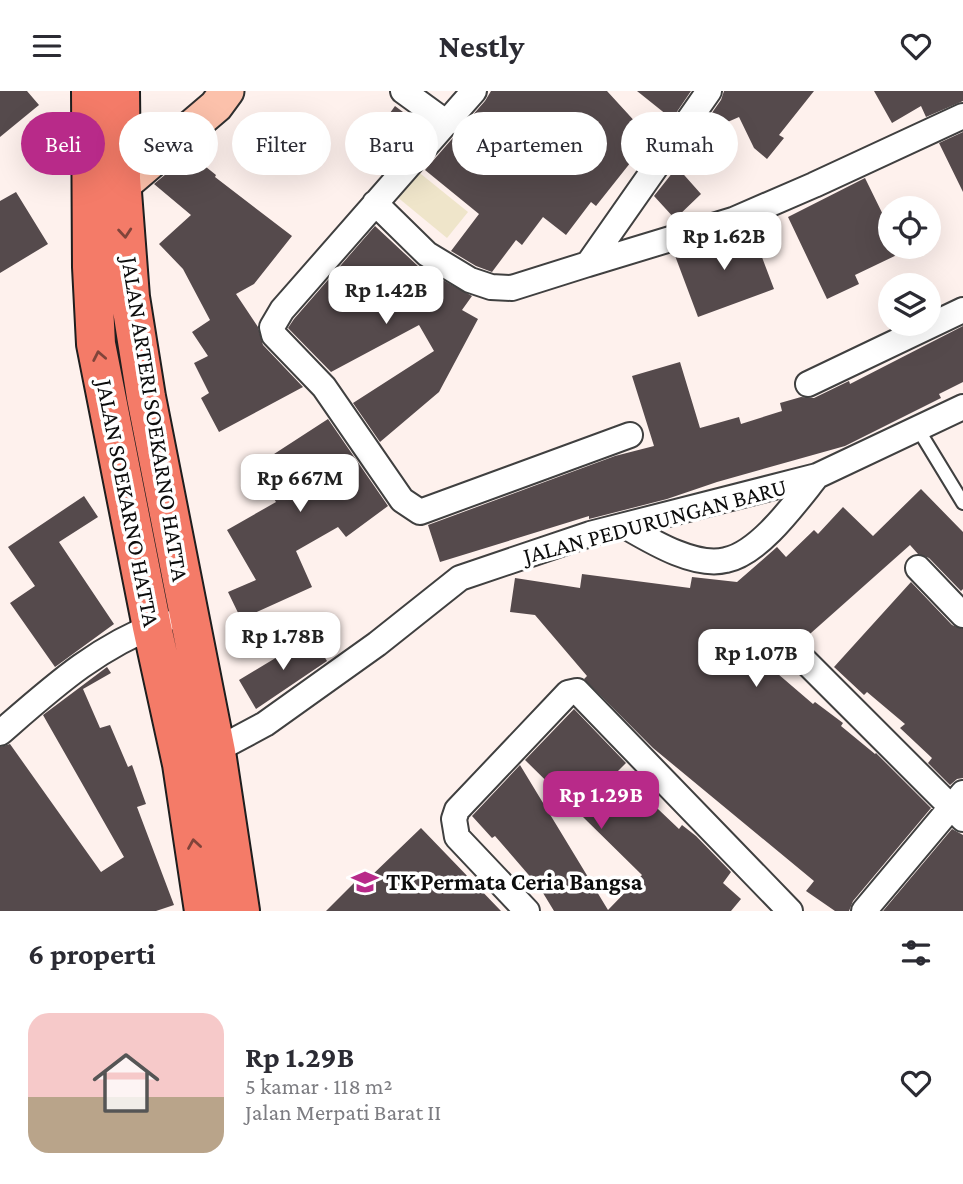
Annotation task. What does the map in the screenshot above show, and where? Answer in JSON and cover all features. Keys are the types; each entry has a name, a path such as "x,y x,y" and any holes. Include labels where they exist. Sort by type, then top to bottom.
{"main road":[{"name":"JALAN SOEKARNO HATTA","path":"91,91 92,267 96,344 152,627 199,758 204,911"},
{"name":"JALAN ARTERI SOEKARNO HATTA","path":"120,91 121,187 130,297 187,614 199,758 240,911"}],"street":[{"path":"121,187 216,106 227,91"},
{"path":"403,91 447,123"},
{"path":"474,91 282,310 272,327 274,335 324,387 402,500 419,512 630,435"},
{"path":"588,264 709,91"},
{"path":"375,203 428,254 470,280 492,287 512,288 733,220 963,116"},
{"path":"808,384 963,310"},
{"name":"JALAN PEDURUNGAN BARU","path":"199,758 277,716 377,644 460,578 590,534 817,476 963,407"},
{"path":"625,526 682,554 712,561 728,560 756,544 777,525 817,476"},
{"path":"918,568 963,615"},
{"path":"0,733 69,673 97,654 152,627 187,614"},
{"path":"799,655 959,806 864,911"},
{"path":"527,911 457,837 454,819 457,810 568,693 573,691 577,691 790,911"}],"lane":[{"path":"918,429 963,503"}],"shaded area":[{"path":"412,175 422,175 468,212 447,238 396,196"}],"building":[{"path":"0,91 27,91 39,105 30,112 21,112 21,120 0,137"},
{"path":"491,91 607,91 626,112 621,112 621,175 596,206 591,202 566,235 543,217 522,245 516,240 492,272 451,251 479,214 431,175 438,175 438,155 452,139 452,175 607,175 607,112 475,112"},
{"path":"637,91 691,91 677,112 663,112"},
{"path":"724,91 814,91 779,135 784,138 767,159 754,148 738,117 738,112 713,112"},
{"path":"874,91 963,91 963,101 926,117 921,106 892,123"},
{"path":"395,106 403,112 391,112"},
{"path":"963,132 963,192 939,143"},
{"path":"165,175 216,175 215,177 292,236 254,284 236,294 258,327 263,345 303,387 219,432 201,398 209,393 194,363 208,356 192,332 210,320 183,269 159,244 191,215 154,184"},
{"path":"671,175 684,175 701,194 675,219 654,196"},
{"path":"865,178 878,204 878,259 888,259 855,275 859,284 827,299 788,217"},
{"path":"16,192 48,244 0,273 0,201"},
{"path":"375,226 419,267 472,296 462,310 478,319 439,392 380,442 353,403 434,351 419,325 331,372 288,328"},
{"path":"751,228 774,289 698,317 674,253"},
{"path":"963,326 963,382 939,394 941,398 845,446 667,499 589,519 589,516 440,562 428,525 615,456 654,446 632,376 680,362 700,428 739,417 741,424 782,411 780,403 801,397 814,398 849,381 850,384"},
{"path":"328,419 388,506 346,537 338,527 296,551 312,587 241,619 228,592 256,580 227,530 276,502 254,467"},
{"path":"921,489 963,532 963,589 961,591 929,558 918,554 910,545 802,641 789,644 785,656 771,668 813,704 815,702 843,723 841,726 876,753 931,808 853,901 849,911 835,911 806,891 814,881 653,748 584,679 587,676 535,615 510,612 515,578 580,588 582,574 690,588 692,577 737,582 777,547 786,557 814,530 818,534 843,507 873,536"},
{"path":"84,496 98,517 59,542 114,624 55,667 10,603 35,586 8,547"},
{"path":"911,582 952,625 963,629 963,778 950,785 928,763 932,758 900,728 905,724 867,692 864,695 834,667"},
{"path":"312,636 327,661 256,709 239,680"},
{"path":"107,667 111,673 83,689 100,728 110,725 128,767 132,765 146,804 137,807 174,905 156,911 0,911 0,747 10,744 101,872 124,857 43,715"},
{"path":"574,709 626,763 618,771 679,829 682,825 696,836 731,872 723,883 741,899 731,911 554,911 540,888 495,836 492,838 472,816 520,765 608,910 642,875 525,760"},
{"path":"421,828 501,911 326,911 365,872 370,877"},
{"path":"952,829 963,835 963,911 883,911"}],"place":[{"name":"TK Permata Ceria Bangsa","path":"365,882"}]}
